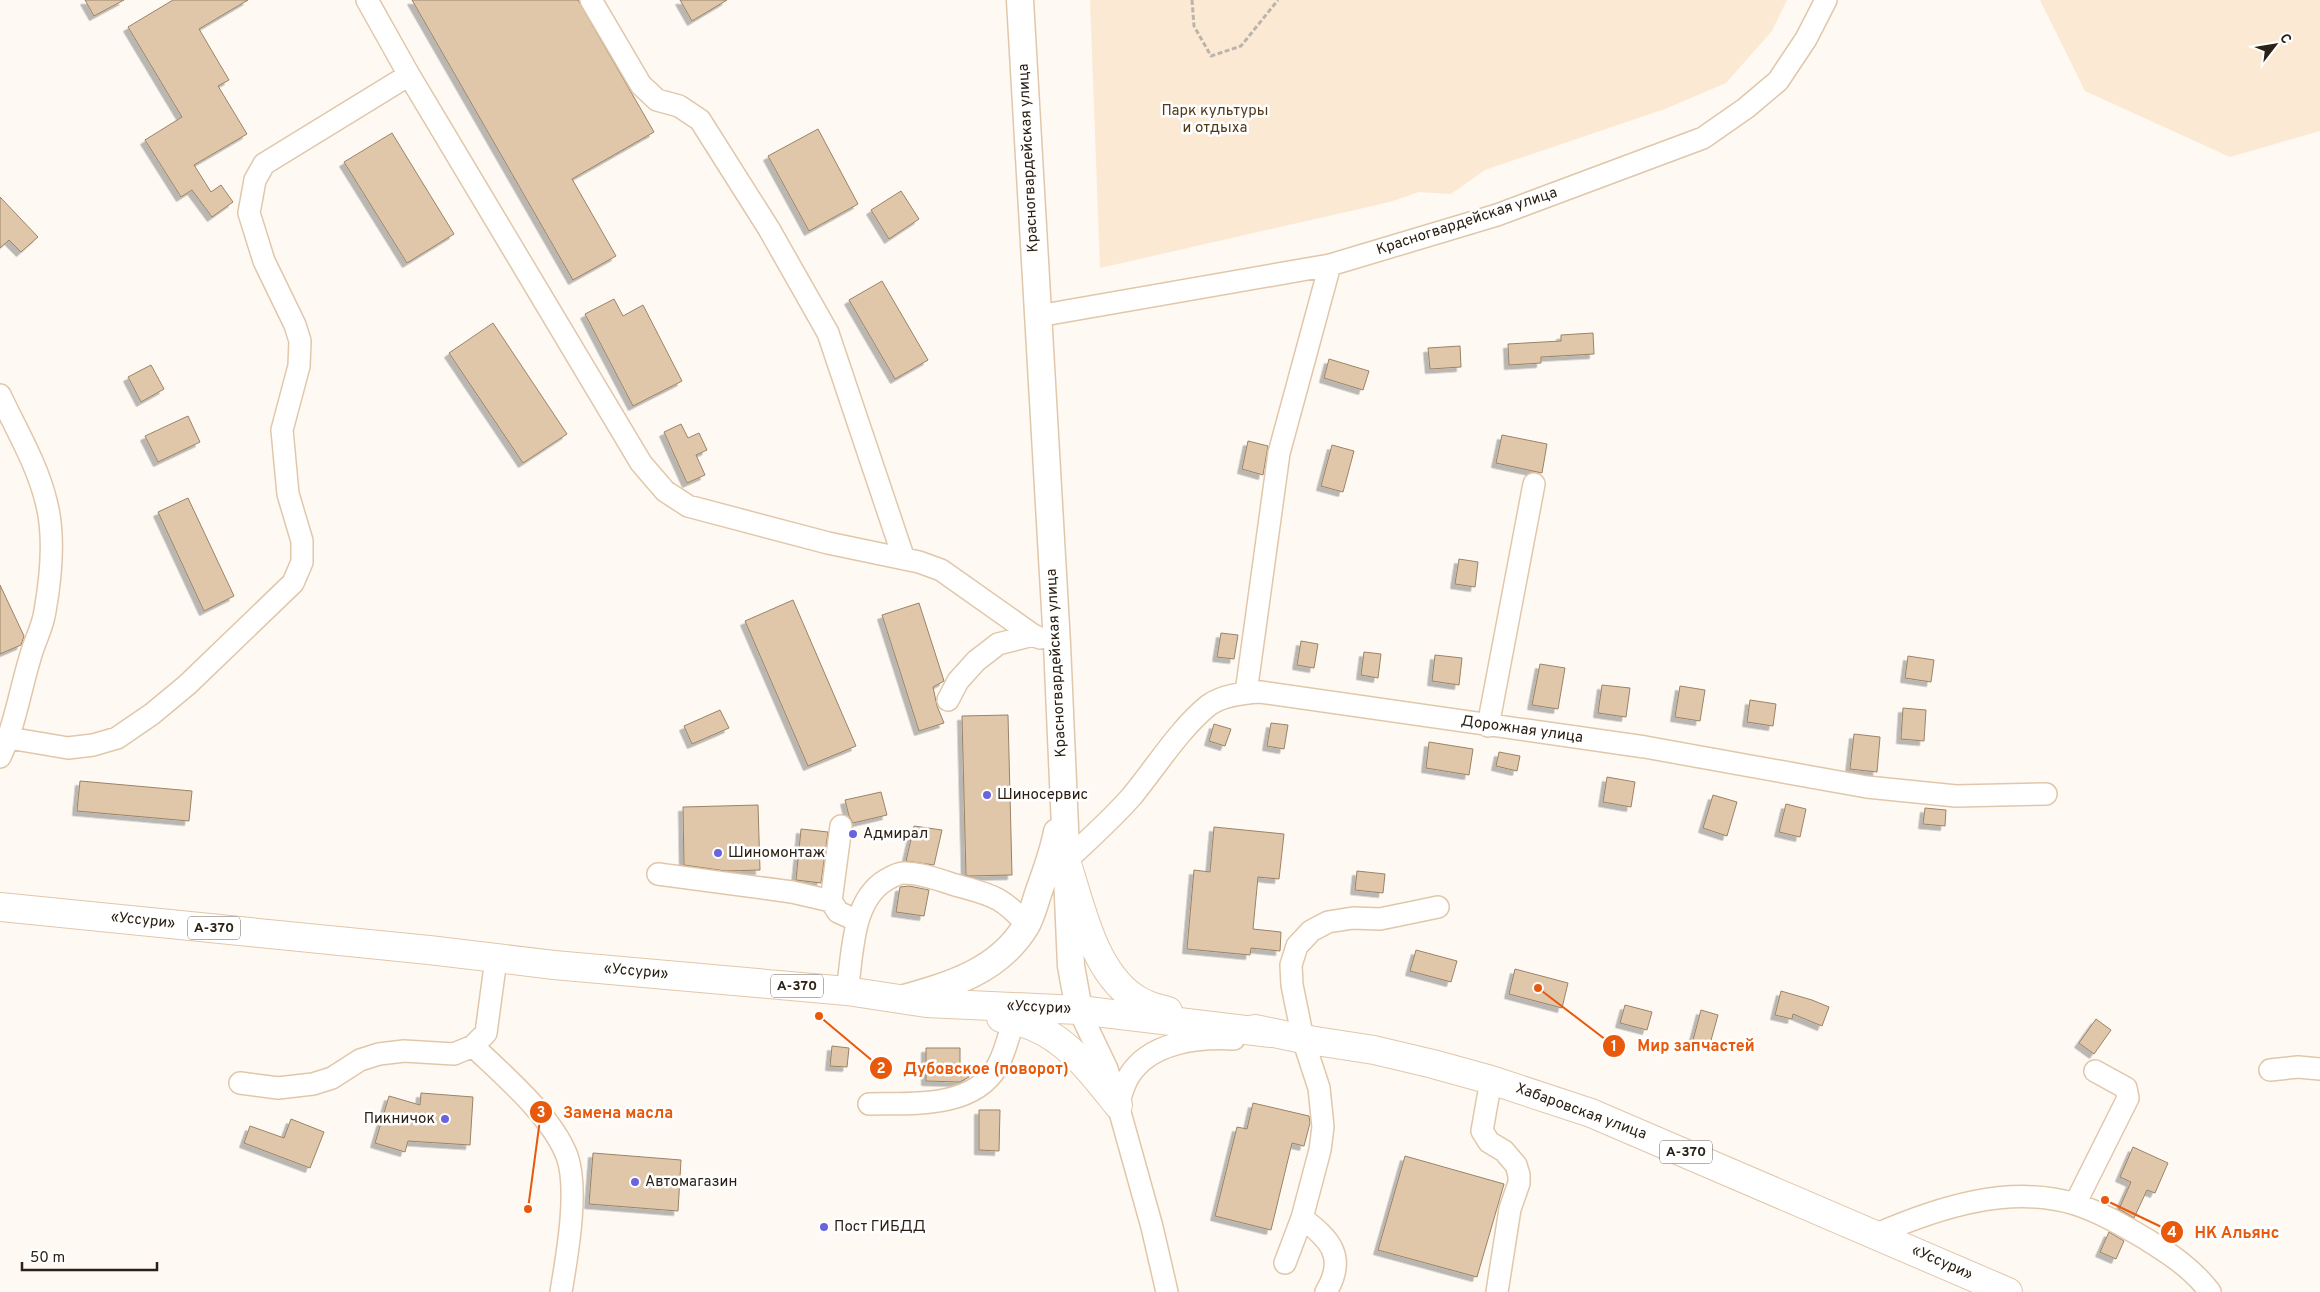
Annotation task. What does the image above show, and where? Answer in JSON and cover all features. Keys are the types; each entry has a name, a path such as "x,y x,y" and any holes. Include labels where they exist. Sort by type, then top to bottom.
{"highway":[{"path":"1066,860 1092,939 1103,962 1118,984 1132,997 1145,1004 1169,1012 1221,1021 1271,1033"},
{"name":"«Уссури»","path":"0,907 429,950 496,959 847,991 914,1001 1079,1010 1271,1033"},
{"path":"914,1001 1014,1019 1040,1028 1058,1038 1090,1071 1118,1105"},
{"name":"Хабаровская улица","path":"1271,1033 1374,1050 1491,1080 1591,1113 1877,1234"},
{"name":"«Уссури»","path":"1877,1234 2008,1292"}],"main road":[{"name":"Красногвардейская улица","path":"1020,0 1057,644 1071,966 1079,1010"},
{"path":"914,1001 979,972 995,962 1012,946 1027,925 1053,851 1063,797"}],"street":[{"path":"367,0 409,75 640,463 665,491 688,506 828,543 904,559 941,570 1033,635 1057,644"},
{"path":"591,0 641,85 657,100 679,106 700,120 769,229 828,333 904,559"},
{"name":"Красногвардейская улица","path":"1038,316 1330,265 1497,215 1703,138 1746,108 1778,81 1806,38 1826,0"},
{"path":"0,396 37,476 46,501 50,531 50,569 45,612 30,657 5,747 68,748 93,745 117,738 152,714 187,685 293,583 302,562 302,541 288,494 282,430 299,366 300,341 296,325 264,261 249,213 255,180 264,164 409,75"},
{"path":"1246,693 1279,453 1330,265"},
{"path":"1488,726 1534,484"},
{"path":"948,700 958,681 976,661 998,644 1033,635"},
{"name":"Дорожная улица","path":"1066,860 1130,798 1189,725 1210,705 1232,695 1260,692 1645,747 1894,790 1956,796 2046,794"},
{"path":"841,826 831,901 838,912 858,920"},
{"path":"847,991 858,920 868,896 876,886 903,873 931,878 993,896 1012,908 1027,925"},
{"path":"658,874 792,892 831,901"},
{"path":"1285,1263 1302,1218 1320,1150 1323,1127 1319,1088 1303,1039 1292,984 1291,964 1297,946 1311,931 1328,922 1353,918 1380,919 1438,907"},
{"path":"240,1083 278,1088 313,1084 332,1078 360,1060 379,1054 404,1051 454,1054 473,1046 486,1033 496,959"},
{"path":"1079,1010 1107,1069 1152,1227 1167,1292"},
{"path":"869,1104 928,1102 948,1099 972,1090 985,1082 997,1067 1014,1019"},
{"path":"1118,1105 1129,1075 1142,1061 1160,1050 1190,1040 1217,1038 1280,1042 1303,1039"},
{"path":"473,1046 528,1100 549,1127 566,1155 572,1179 572,1202 561,1292"},
{"path":"2270,1070 2298,1067 2320,1069"},
{"path":"2075,1204 2128,1098 2126,1088 2095,1071"},
{"path":"1491,1080 1482,1131 1489,1142 1504,1151 1516,1165 1519,1175 1519,1184 1510,1209 1497,1292"},
{"path":"1877,1234 1914,1218 1970,1202 2003,1197 2042,1199 2075,1204 2129,1229 2175,1257 2199,1277 2210,1292"},
{"path":"1302,1218 1321,1232 1336,1257 1332,1282 1326,1292"}],"path":[{"path":"1192,0 1194,26 1211,56 1241,46 1278,0"}],"green space":[{"name":"Парк культуры и отдыха","path":"1090,0 1787,0 1772,31 1726,83 1665,109 1485,170 1451,194 1419,192 1390,202 1100,268"},
{"path":"2040,0 2320,0 2320,131 2230,157 2085,91"}],"building":[{"path":"85,0 124,0 94,16"},
{"path":"173,0 248,0 199,29 229,80 218,86 247,134 194,165 211,192 221,185 233,202 212,217 192,190 181,197 145,140 182,117 128,27"},
{"path":"412,0 578,0 654,132 572,179 616,256 573,280"},
{"path":"680,0 727,0 692,21"},
{"path":"818,129 858,204 809,231 768,156"},
{"path":"392,133 454,234 407,263 344,162"},
{"path":"901,191 919,219 889,239 871,210"},
{"path":"0,197 38,237 21,252 9,240 0,248"},
{"path":"882,281 928,360 895,379 849,300"},
{"path":"614,299 623,316 643,305 682,381 633,406 585,314"},
{"path":"493,323 567,434 523,463 449,353"},
{"path":"1593,333 1594,354 1541,357 1541,363 1509,365 1508,344 1561,341 1561,335"},
{"path":"1460,346 1461,367 1430,369 1428,348"},
{"path":"1329,359 1369,371 1363,390 1324,378"},
{"path":"151,365 164,389 141,402 128,377"},
{"path":"188,416 200,442 158,462 145,436"},
{"path":"681,424 688,438 699,433 707,450 696,455 705,475 687,483 664,432"},
{"path":"1502,435 1547,444 1542,473 1496,463"},
{"path":"1248,441 1268,446 1263,475 1242,469"},
{"path":"1332,445 1354,451 1343,492 1321,486"},
{"path":"188,498 234,596 204,611 158,512"},
{"path":"1459,559 1478,562 1475,587 1455,584"},
{"path":"0,585 24,636 21,645 0,654"},
{"path":"793,600 856,746 808,766 745,621"},
{"path":"919,603 944,681 933,687 937,706 944,723 919,731 882,615"},
{"path":"1221,633 1238,635 1234,659 1217,657"},
{"path":"1301,641 1318,644 1314,668 1297,665"},
{"path":"1364,652 1381,654 1378,678 1361,675"},
{"path":"1435,655 1462,658 1459,685 1432,681"},
{"path":"1908,656 1934,660 1931,682 1905,678"},
{"path":"1540,664 1565,668 1558,709 1532,705"},
{"path":"1602,685 1630,688 1626,717 1598,713"},
{"path":"1680,686 1705,690 1700,721 1675,717"},
{"path":"1750,700 1776,704 1773,726 1747,722"},
{"path":"1903,708 1926,710 1924,741 1901,739"},
{"path":"720,710 729,728 692,744 684,726"},
{"name":"Шиносервис","path":"1008,715 1012,875 968,876 966,875 962,716"},
{"path":"1271,723 1288,725 1284,749 1267,746"},
{"path":"1214,724 1231,729 1225,746 1209,741"},
{"path":"1854,734 1880,737 1877,772 1850,769"},
{"path":"1429,742 1473,749 1469,775 1426,768"},
{"path":"1499,752 1520,756 1517,771 1496,766"},
{"path":"1607,777 1635,782 1631,807 1603,802"},
{"path":"80,781 192,791 189,821 77,811"},
{"path":"881,792 887,815 853,823 845,800"},
{"path":"1713,795 1737,802 1727,836 1703,828"},
{"path":"1786,804 1806,809 1800,837 1779,832"},
{"path":"758,805 760,870 726,871 684,865 683,807"},
{"path":"1925,808 1946,810 1945,826 1923,824"},
{"path":"914,826 942,830 934,865 906,861"},
{"path":"1214,827 1284,834 1279,879 1258,877 1253,929 1281,932 1280,951 1251,948 1250,955 1187,949 1194,870 1210,872"},
{"path":"801,829 828,832 821,883 796,880"},
{"path":"1357,871 1385,874 1383,893 1355,890"},
{"path":"909,886 929,890 924,916 896,912 900,887"},
{"path":"1416,950 1457,961 1451,982 1410,971"},
{"path":"1515,969 1568,983 1562,1008 1509,994"},
{"path":"1781,991 1829,1007 1822,1026 1793,1014 1792,1019 1775,1015"},
{"path":"1625,1005 1652,1012 1647,1030 1620,1023"},
{"path":"1701,1010 1718,1015 1710,1044 1693,1040"},
{"path":"2096,1019 2111,1030 2094,1054 2079,1043"},
{"path":"832,1046 849,1048 847,1067 830,1066"},
{"path":"926,1048 960,1048 960,1064 969,1064 969,1077 960,1082 926,1081"},
{"path":"421,1093 473,1097 470,1145 408,1141 405,1152 375,1143 389,1096 420,1105"},
{"path":"1253,1103 1309,1116 1310,1123 1304,1146 1292,1143 1271,1230 1215,1216 1237,1127 1247,1129"},
{"path":"979,1110 1000,1110 999,1151 979,1150"},
{"path":"291,1119 324,1132 310,1168 244,1143 250,1126 284,1138"},
{"path":"2133,1147 2168,1163 2155,1193 2147,1190 2134,1218 2119,1209 2131,1182 2120,1177"},
{"name":"Автомагазин","path":"593,1153 681,1160 678,1211 589,1204"},
{"path":"1405,1156 1504,1184 1477,1277 1378,1250"},
{"path":"2109,1232 2124,1241 2116,1259 2100,1252"}],"place":[{"name":"Шиносервис","path":"987,795"},
{"name":"Адмирал","path":"853,834"},
{"name":"Шиномонтаж","path":"718,853"},
{"name":"Мир запчастей","path":"1538,988"},
{"name":"Дубовское (поворот)","path":"819,1016"},
{"name":"Пикничок","path":"445,1119"},
{"name":"Автомагазин","path":"635,1182"},
{"name":"НК Альянс","path":"2105,1200"},
{"name":"Замена масла","path":"528,1209"},
{"name":"Пост ГИБДД","path":"824,1227"}]}
